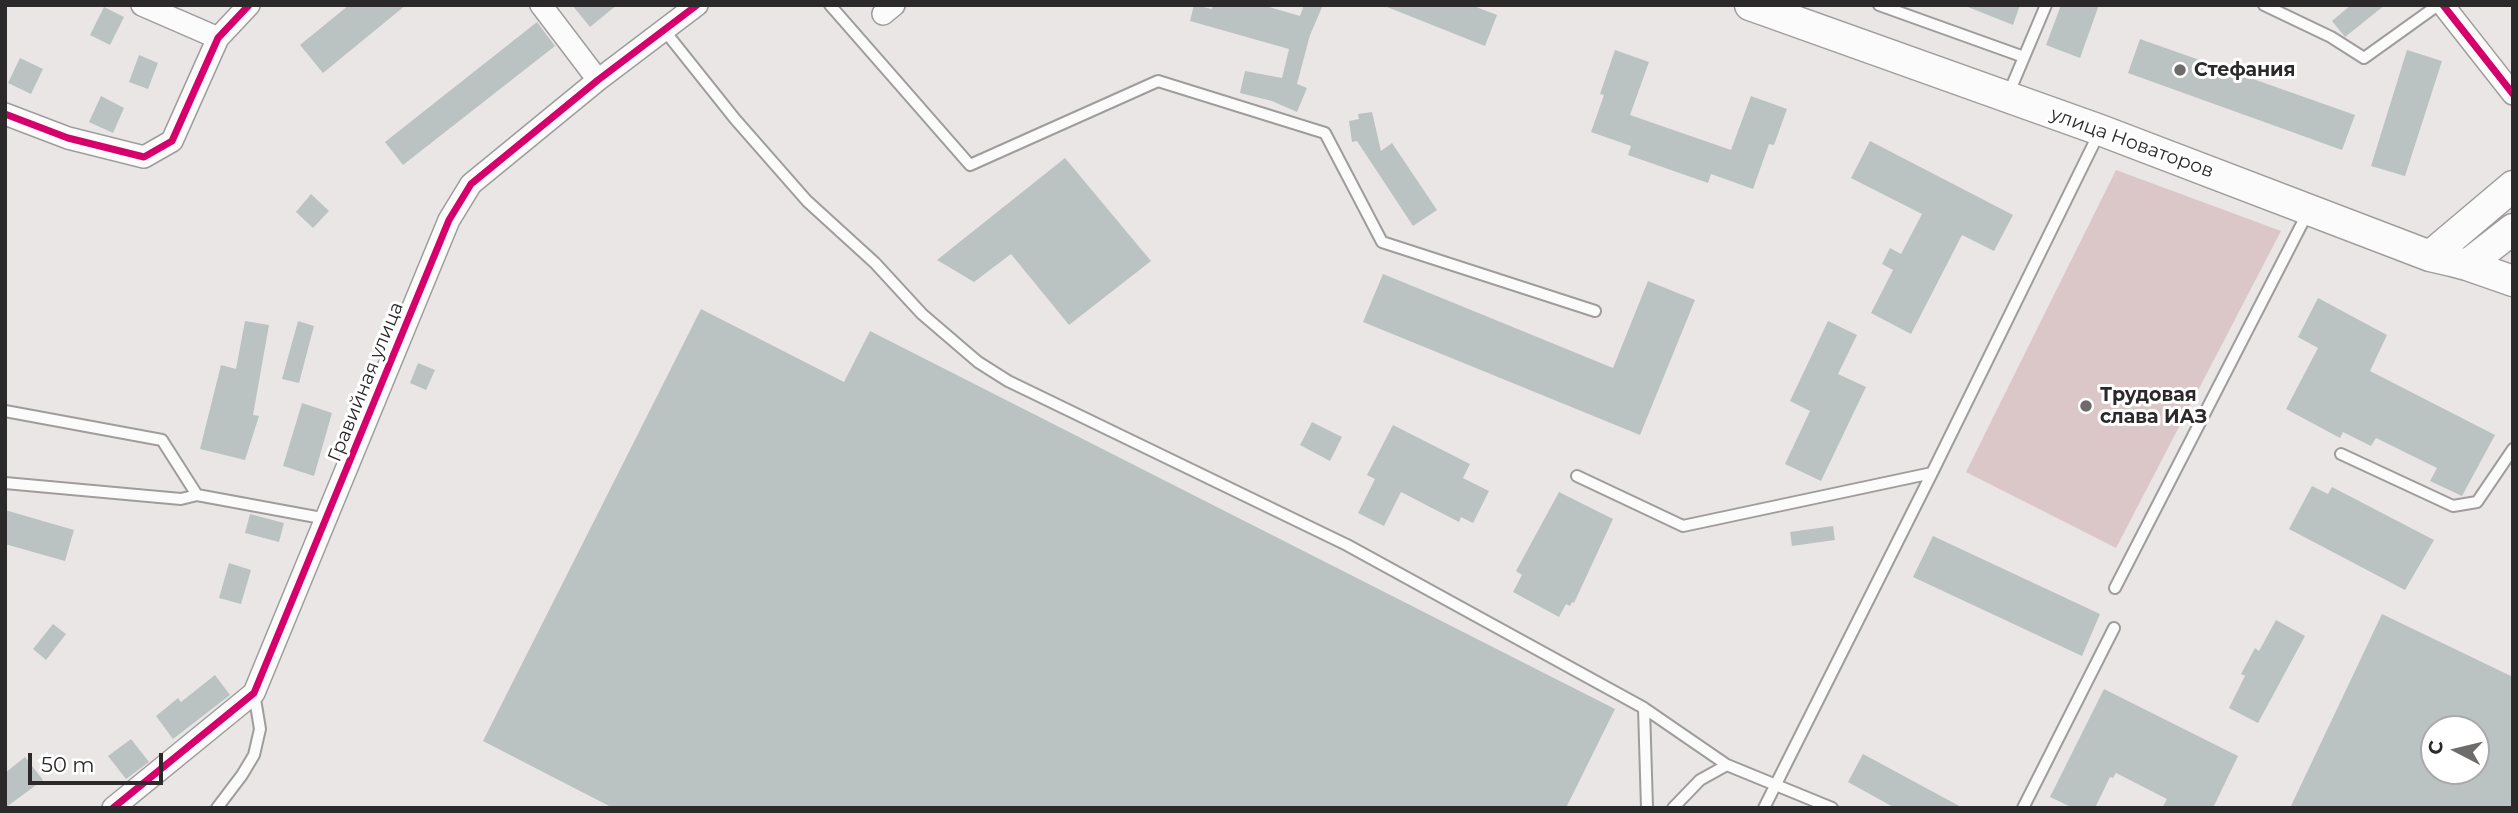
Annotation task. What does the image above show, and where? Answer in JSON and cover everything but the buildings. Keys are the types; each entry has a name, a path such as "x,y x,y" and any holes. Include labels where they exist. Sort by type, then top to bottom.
{"main road":[{"name":"улица Новаторов","path":"1750,5 2100,130 2430,256 2513,281"},
{"path":"2430,256 2513,186"},
{"path":"2467,265 2513,229"}],"street":[{"path":"142,5 218,38"},
{"path":"5,114 68,138 144,157 172,141 218,38 249,5"},
{"path":"541,5 598,80"},
{"name":"Гравийная улица","path":"113,808 254,693 449,220 471,184 598,80 697,5"},
{"path":"2441,5 2513,94"}],"lane":[{"path":"830,5 970,165 1158,81 1325,133 1382,242 1595,311"},
{"path":"1879,5 2024,57"},
{"path":"2007,97 2046,5"},
{"path":"2264,5 2331,37 2364,58 2441,5"},
{"path":"664,30 735,119 807,201 875,263 922,314 978,362 1008,381 1347,545 1644,708 1727,765 1832,808"},
{"path":"1764,808 1933,473 2100,130"},
{"path":"2115,588 2309,209"},
{"path":"5,411 162,440 197,495"},
{"path":"2341,454 2453,506 2476,502 2513,449"},
{"path":"1577,476 1683,526 1933,473"},
{"path":"5,483 181,499 197,495 327,519"},
{"path":"2023,808 2114,628"},
{"path":"216,808 254,755 260,729 254,693"},
{"path":"1644,708 1647,808"},
{"path":"1673,808 1700,780 1727,765"}],"shaded area":[{"path":"2116,170 2281,231 2116,548 1966,472"}],"cycle path":[{"path":"5,114 68,138 144,157 172,141 218,38 249,5"},
{"path":"113,808 254,693 449,220 471,184 598,80 697,5"},
{"path":"2443,5 2513,94"}],"place":[{"name":"Стефания","path":"2180,70"},
{"name":"Трудовая слава ИАЗ","path":"2086,406"}]}
